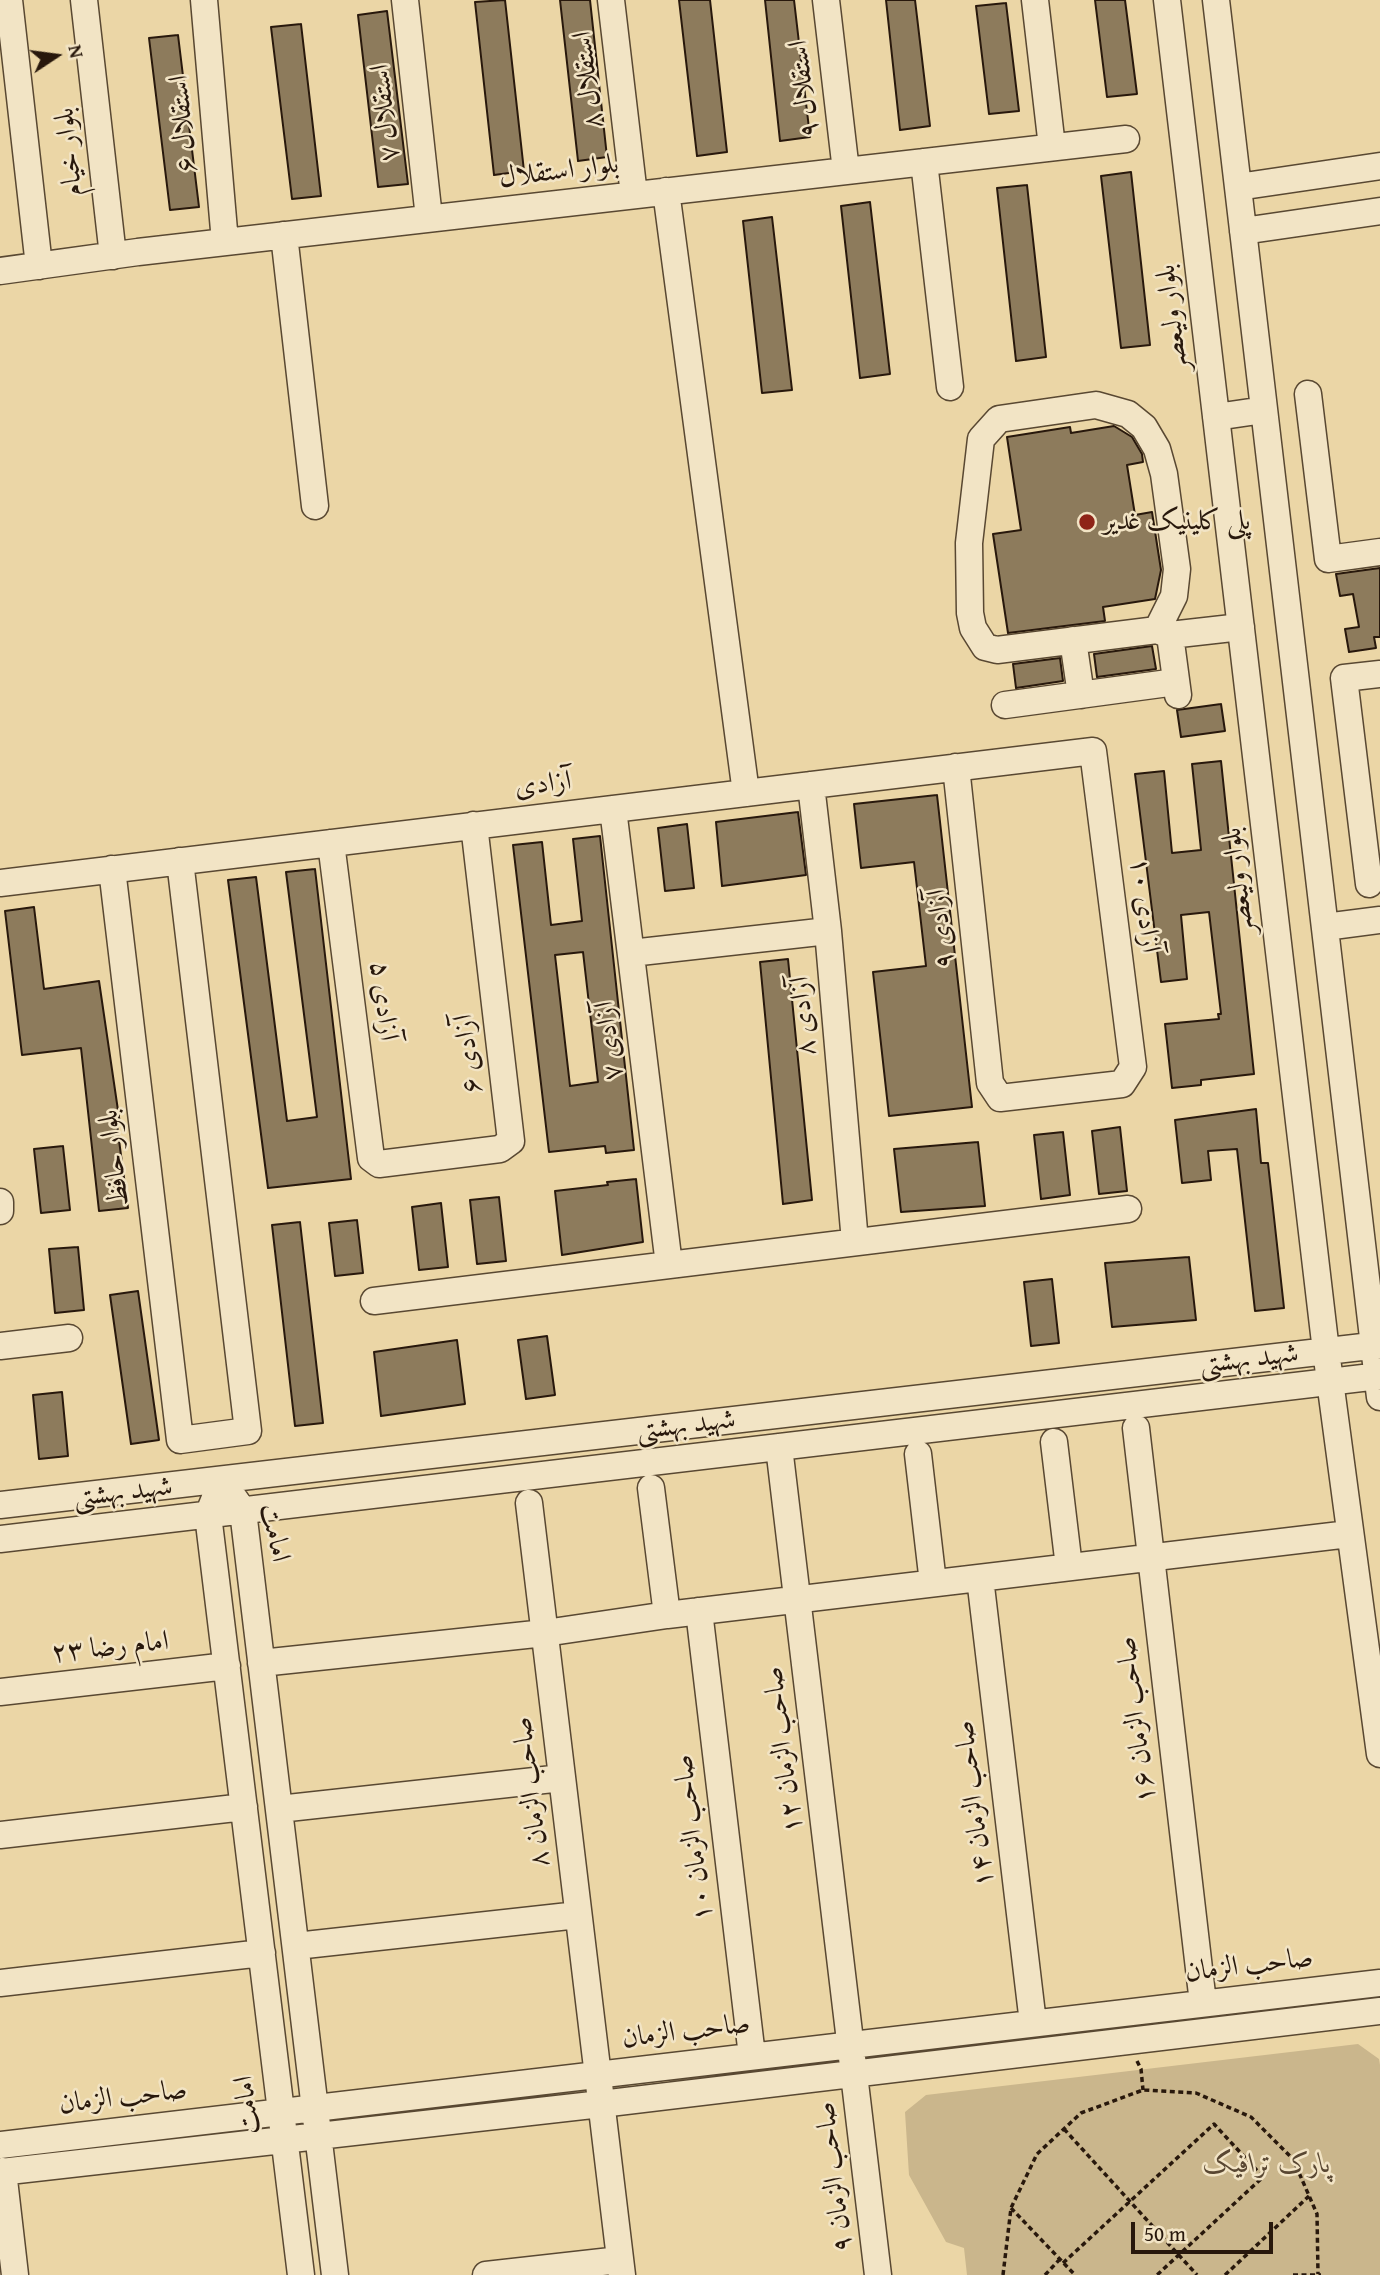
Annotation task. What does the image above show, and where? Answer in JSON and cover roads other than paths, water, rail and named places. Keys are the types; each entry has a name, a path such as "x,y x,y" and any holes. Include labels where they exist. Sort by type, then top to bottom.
{"street":[{"name":"بلوار خیام","path":"9,0 39,266"},
{"name":"بلوار خیام","path":"84,0 113,256"},
{"name":"استقلال ۶","path":"204,0 225,242"},
{"name":"استقلال ۷","path":"405,0 429,218"},
{"name":"استقلال ۸","path":"611,0 634,195"},
{"name":"استقلال ۹","path":"826,0 846,171"},
{"path":"1035,0 1052,147"},
{"name":"بلوار ولیعصر","path":"1167,0 1326,1351 1380,1754"},
{"path":"1216,0 1377,1345 1379,1383"},
{"name":"بلوار استقلال","path":"0,271 429,218 1126,139"},
{"path":"924,162 950,387"},
{"path":"1238,187 1380,166"},
{"path":"666,191 746,793"},
{"path":"1243,231 1380,211"},
{"path":"284,235 315,506"},
{"path":"1308,394 1328,559 1380,552"},
{"path":"1005,705 1081,695 1177,689 1163,632 1174,596 1177,569 1164,474 1157,449 1144,427 1128,414 1096,405 999,419 981,439 969,543 970,613 973,628 985,647 997,650 1073,640 1163,632 1241,626"},
{"path":"1216,417 1264,410"},
{"path":"1073,640 1081,695"},
{"path":"1369,884 1344,678 1380,674"},
{"name":"آزادی","path":"0,883 1093,751"},
{"name":"آزادی ۱۰","path":"990,1083 1000,1098 1122,1084 1133,1067 1093,751"},
{"name":"آزادی ۹","path":"956,768 990,1083"},
{"name":"آزادی ۸","path":"811,785 828,931 855,1242"},
{"name":"آزادی ۷","path":"613,809 669,1265"},
{"name":"آزادی ۶","path":"379,1164 500,1149 511,1141 474,825"},
{"name":"آزادی ۵","path":"331,843 371,1158 379,1164"},
{"name":"بلوار حافظ","path":"112,869 180,1440 248,1431 180,861"},
{"path":"1325,927 1380,920"},
{"path":"631,953 828,931"},
{"path":"374,1301 1128,1209"},
{"path":"0,1346 69,1338"},
{"name":"شهید بهشتی","path":"0,1506 1377,1345"},
{"name":"شهید بهشتی","path":"0,1539 1330,1382 1379,1383"},
{"name":"صاحب الزمان ۱۶","path":"1136,1428 1203,2003"},
{"path":"1054,1442 1069,1567"},
{"name":"صاحب الزمان ۱۲","path":"779,1447 854,2071"},
{"path":"918,1454 933,1583"},
{"name":"امامت","path":"222,1480 243,1511 335,2275"},
{"name":"امامت","path":"222,1480 208,1515 301,2275"},
{"path":"652,1488 667,1615"},
{"name":"صاحب الزمان ۸","path":"529,1503 621,2268"},
{"path":"261,1663 545,1633 699,1611 1349,1534"},
{"name":"صاحب الزمان ۱۴","path":"980,1578 1033,2023"},
{"name":"صاحب الزمان ۱۰","path":"699,1611 752,2056"},
{"name":"امام رضا ۲۳","path":"0,1692 227,1667"},
{"path":"279,1809 562,1778"},
{"path":"0,1835 244,1807"},
{"path":"296,1946 579,1915"},
{"path":"0,1983 261,1953"},
{"name":"صاحب الزمان","path":"0,2145 1380,1983"},
{"name":"صاحب الزمان","path":"2,2171 601,2104 854,2071 1380,2011"},
{"name":"صاحب الزمان ۹","path":"854,2071 878,2275"},
{"path":"2,2171 15,2275"},
{"path":"486,2275 621,2268"}],"place":[{"name":"پلی کلینیک غدیر","path":"1087,522"}],"park label":[{"name":"پارک ترافیک","path":"1267,2165"}]}
